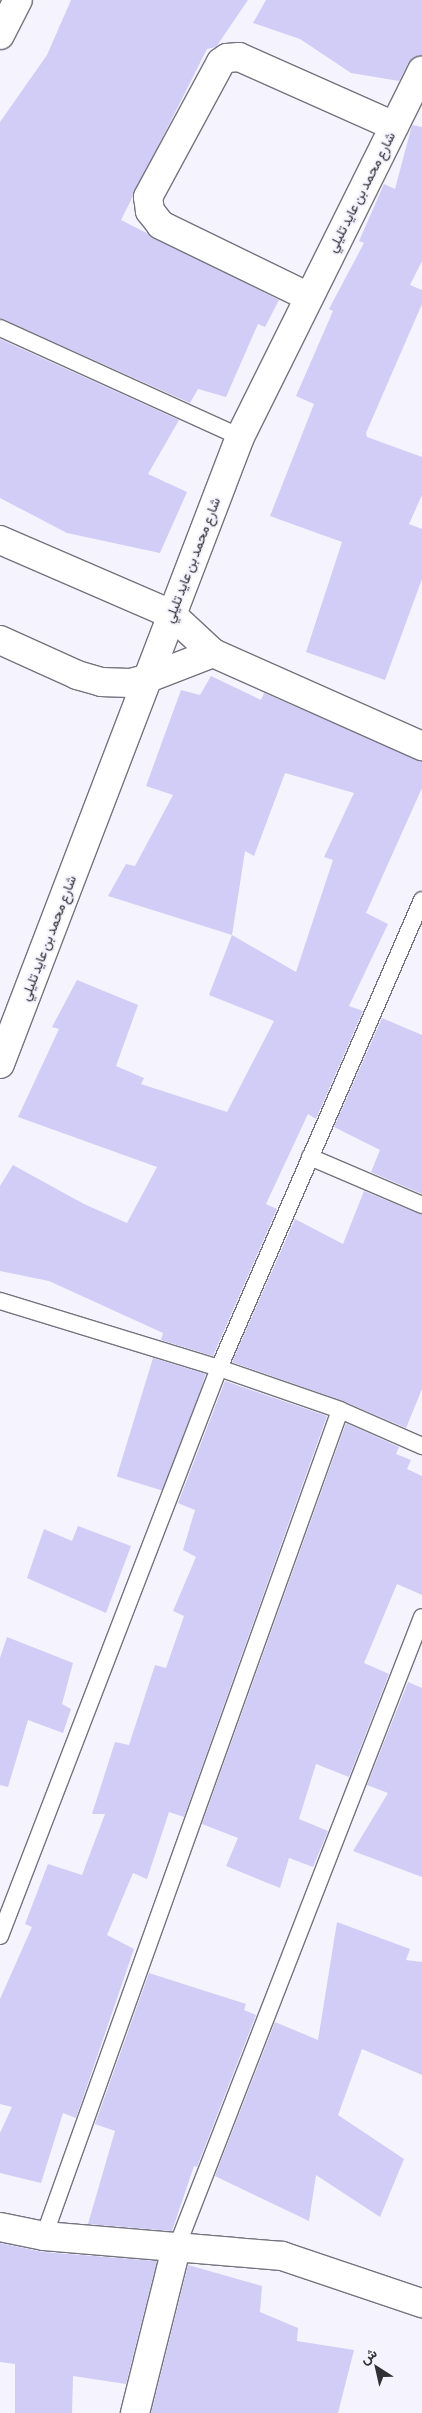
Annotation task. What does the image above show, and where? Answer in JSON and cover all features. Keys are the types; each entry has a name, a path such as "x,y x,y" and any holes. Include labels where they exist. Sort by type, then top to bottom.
{"street":[{"path":"0,35 18,0"},
{"path":"309,297 161,224 150,211 148,197 221,62 227,58 238,57 394,126"},
{"name":"شارع محمد بن عايد تليلي","path":"0,1064 240,437 422,71"},
{"path":"0,540 171,614 213,653 422,746"},
{"path":"0,640 77,675 101,682 130,683 146,679 213,653"},
{"path":"0,2226 44,2236 176,2249 282,2256 422,2303"},
{"path":"135,2413 176,2249"}],"lane":[{"path":"0,328 240,437"},
{"path":"0,1936 219,1368 422,900"},
{"path":"310,1157 422,1205"},
{"path":"0,1301 219,1368 340,1410 422,1446"},
{"path":"44,2236 340,1410"},
{"path":"176,2249 422,1617"}],"building":[{"path":"71,0 248,0 216,47 207,49 121,220 279,300 265,327 258,324 226,397 198,389 190,403 0,318 0,122 47,55"},
{"path":"266,0 422,0 422,56 408,64 399,81 351,73 300,39 253,23"},
{"path":"412,125 422,127 422,261 410,285 422,290 422,304 366,433 367,437 422,457 422,495 409,524 422,529 422,579 385,680 306,652 342,542 270,516 314,404 296,396 333,311 329,309 364,243 359,241 384,184 395,189"},
{"path":"0,339 179,420 148,474 187,492 160,553 67,533 0,498"},
{"path":"211,676 261,700 264,693 422,761 422,788 366,913 388,924 349,1006 363,1011 316,1119 308,1114 266,1204 277,1209 213,1356 161,1340 163,1333 49,1281 0,1271 0,1186 13,1165 84,1204 127,1223 157,1167 18,1117 59,1029 52,1027 77,980 138,1005 116,1066 144,1078 141,1084 227,1112 274,1021 209,995 232,935 108,896 126,864 135,866 173,795 146,786 181,690 200,695","holes":["285,773 354,793 324,857 333,860 296,972 232,935 245,851 254,856"]},
{"path":"382,1018 422,1035 422,1194 371,1172 380,1150 334,1127"},
{"path":"364,1191 422,1215 422,1389 406,1428 343,1401 232,1362 295,1219 343,1244"},
{"path":"153,1358 206,1374 169,1493 117,1477"},
{"path":"225,1381 327,1416 184,1817 169,1812 147,1879 133,1873 107,1935 134,1949 76,2118 63,2113 41,2183 0,2173 0,2133 12,2107 0,2104 0,1999 32,1927 25,1924 48,1864 82,1875 105,1814 92,1814 115,1742 129,1745 155,1665 166,1668 184,1616 173,1611 196,1557 183,1550 195,1510 178,1503"},
{"path":"346,1423 399,1447 396,1454 411,1460 407,1469 422,1476 422,1595 397,1584 364,1663 389,1674 349,1777 316,1764 299,1819 328,1831 313,1867 289,1858 280,1888 226,1866 238,1838 202,1824"},
{"path":"78,1526 131,1546 106,1613 27,1578 44,1529 72,1541"},
{"path":"7,1637 73,1663 62,1704 71,1709 63,1733 28,1720 8,1787 0,1785 0,1658"},
{"path":"408,1682 422,1688 422,1877 353,1851 388,1793 367,1785"},
{"path":"337,1922 410,1949 406,1960 422,1962 422,2075 362,2049 338,2115 404,2159 380,2217 316,2175 309,2221 215,2176 275,2022 318,2040"},
{"path":"149,1973 246,2004 244,2010 256,2015 197,2167 194,2166 172,2231 88,2224 115,2131 95,2124"},
{"path":"0,2243 43,2252 157,2261 126,2384 73,2376 72,2413 15,2413 15,2364 0,2362"},
{"path":"188,2265 262,2286 260,2312 298,2328 297,2341 354,2350 338,2413 151,2413"}]}
